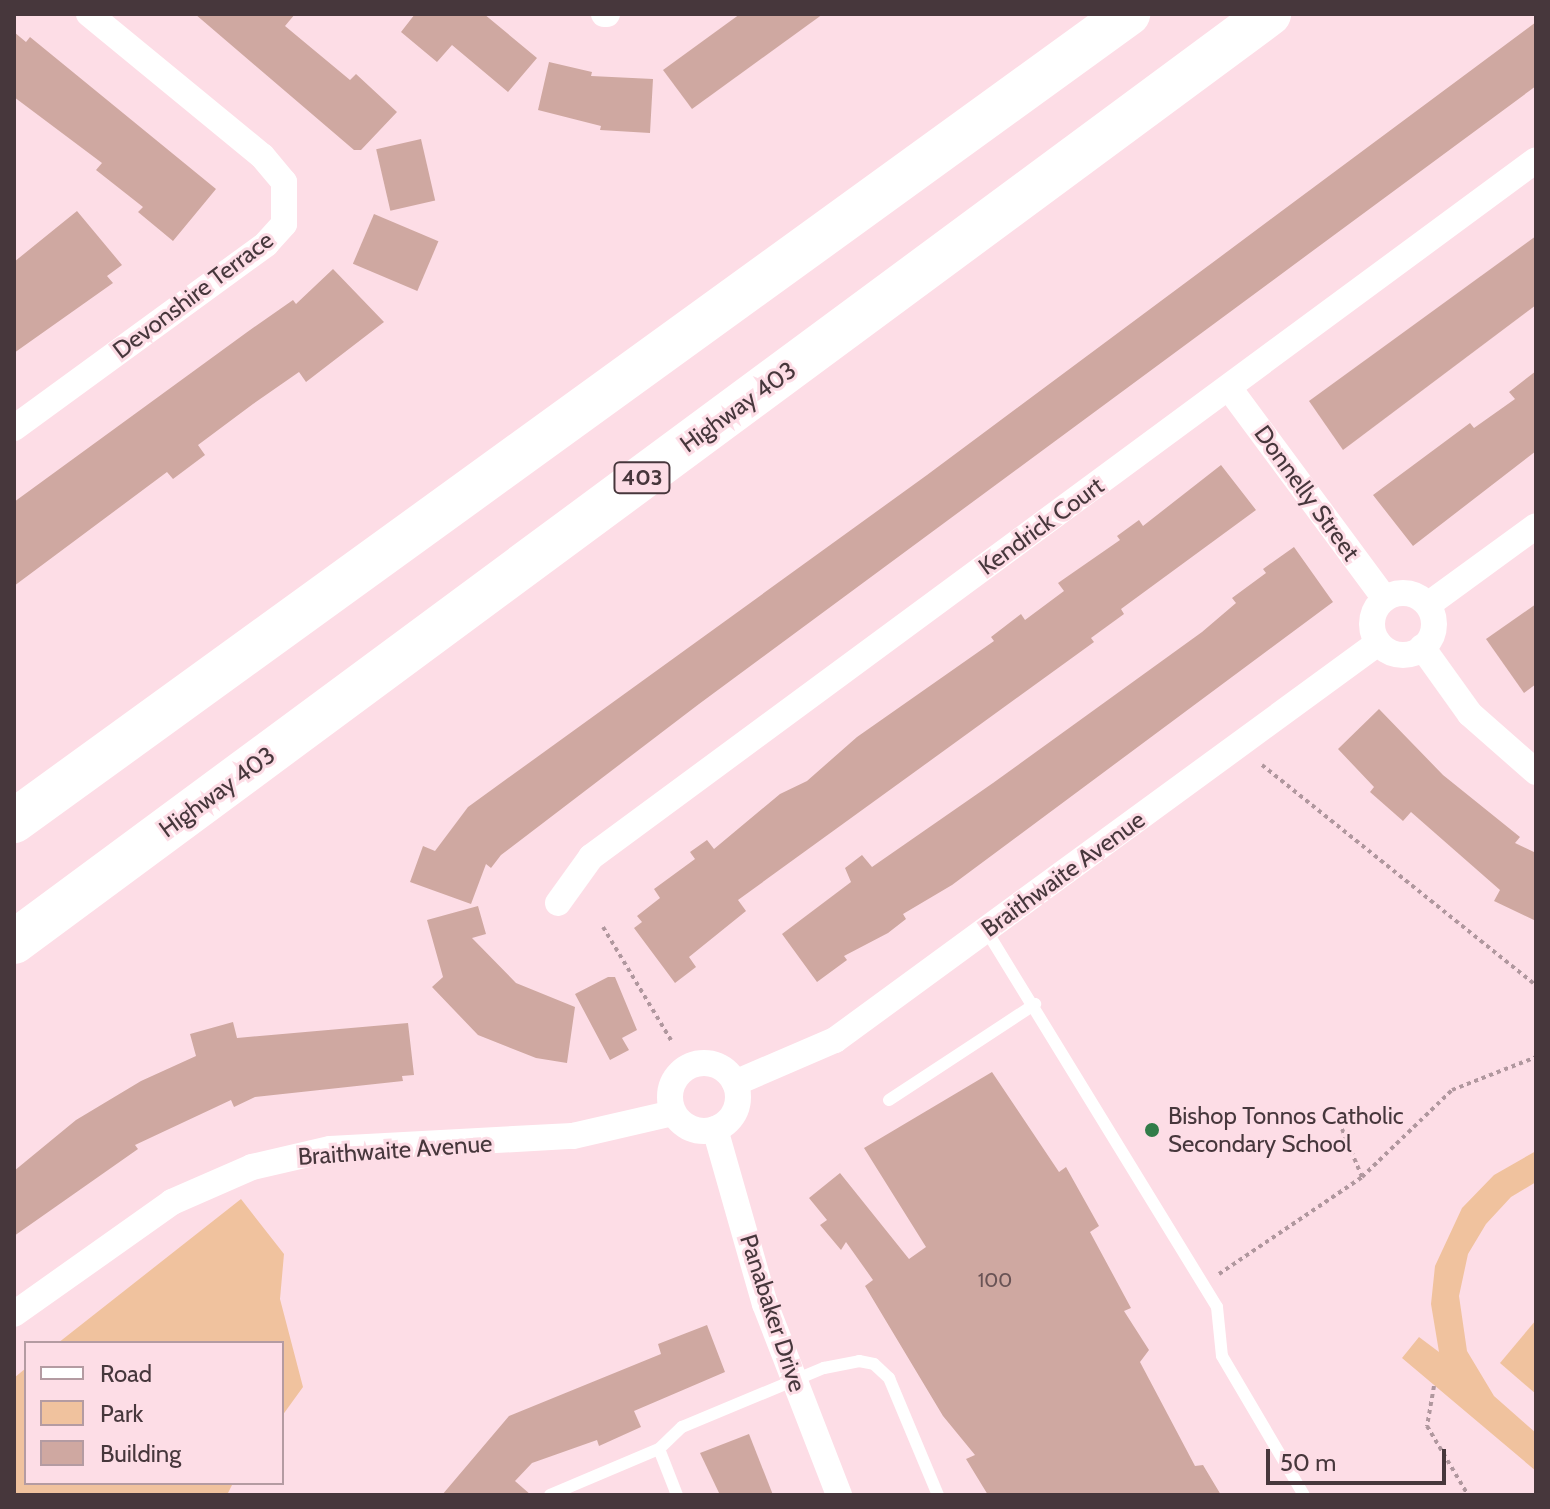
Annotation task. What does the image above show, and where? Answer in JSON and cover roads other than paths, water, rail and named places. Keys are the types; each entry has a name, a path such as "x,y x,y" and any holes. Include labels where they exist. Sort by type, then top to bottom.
{"highway":[{"path":"14,821 1128,14"},
{"name":"Highway 403","path":"14,942 1269,14"}],"street":[{"name":"Devonshire Terrace","path":"14,428 266,244 284,224 284,182 262,156 89,14"},
{"name":"Kendrick Court","path":"558,903 591,857 1536,160"},
{"name":"Donnelly Street","path":"1229,388 1385,599"},
{"path":"1429,604 1536,526"},
{"path":"1412,593 1429,604 1434,633 1422,647 1404,655 1378,643 1373,616 1385,599 1412,593"},
{"name":"Braithwaite Avenue","path":"735,1083 835,1040 1378,643"},
{"path":"1422,647 1470,714 1536,772"},
{"path":"711,1063 735,1083 737,1105 715,1129 695,1130 673,1113 672,1084 690,1065 711,1063"},
{"name":"Braithwaite Avenue","path":"14,1314 172,1202 252,1167 330,1149 573,1136 673,1113"},
{"name":"Panabaker Drive","path":"715,1129 765,1304 839,1495"}],"lane":[{"path":"986,930 1035,1004 1217,1307 1222,1356 1304,1495"},
{"path":"889,1100 1035,1004"},
{"path":"550,1495 659,1449 682,1427 843,1361 867,1362 883,1371 938,1495"},
{"path":"659,1449 677,1495"}],"place":[{"name":"Bishop Tonnos Catholic Secondary School","path":"1152,1130"}]}
